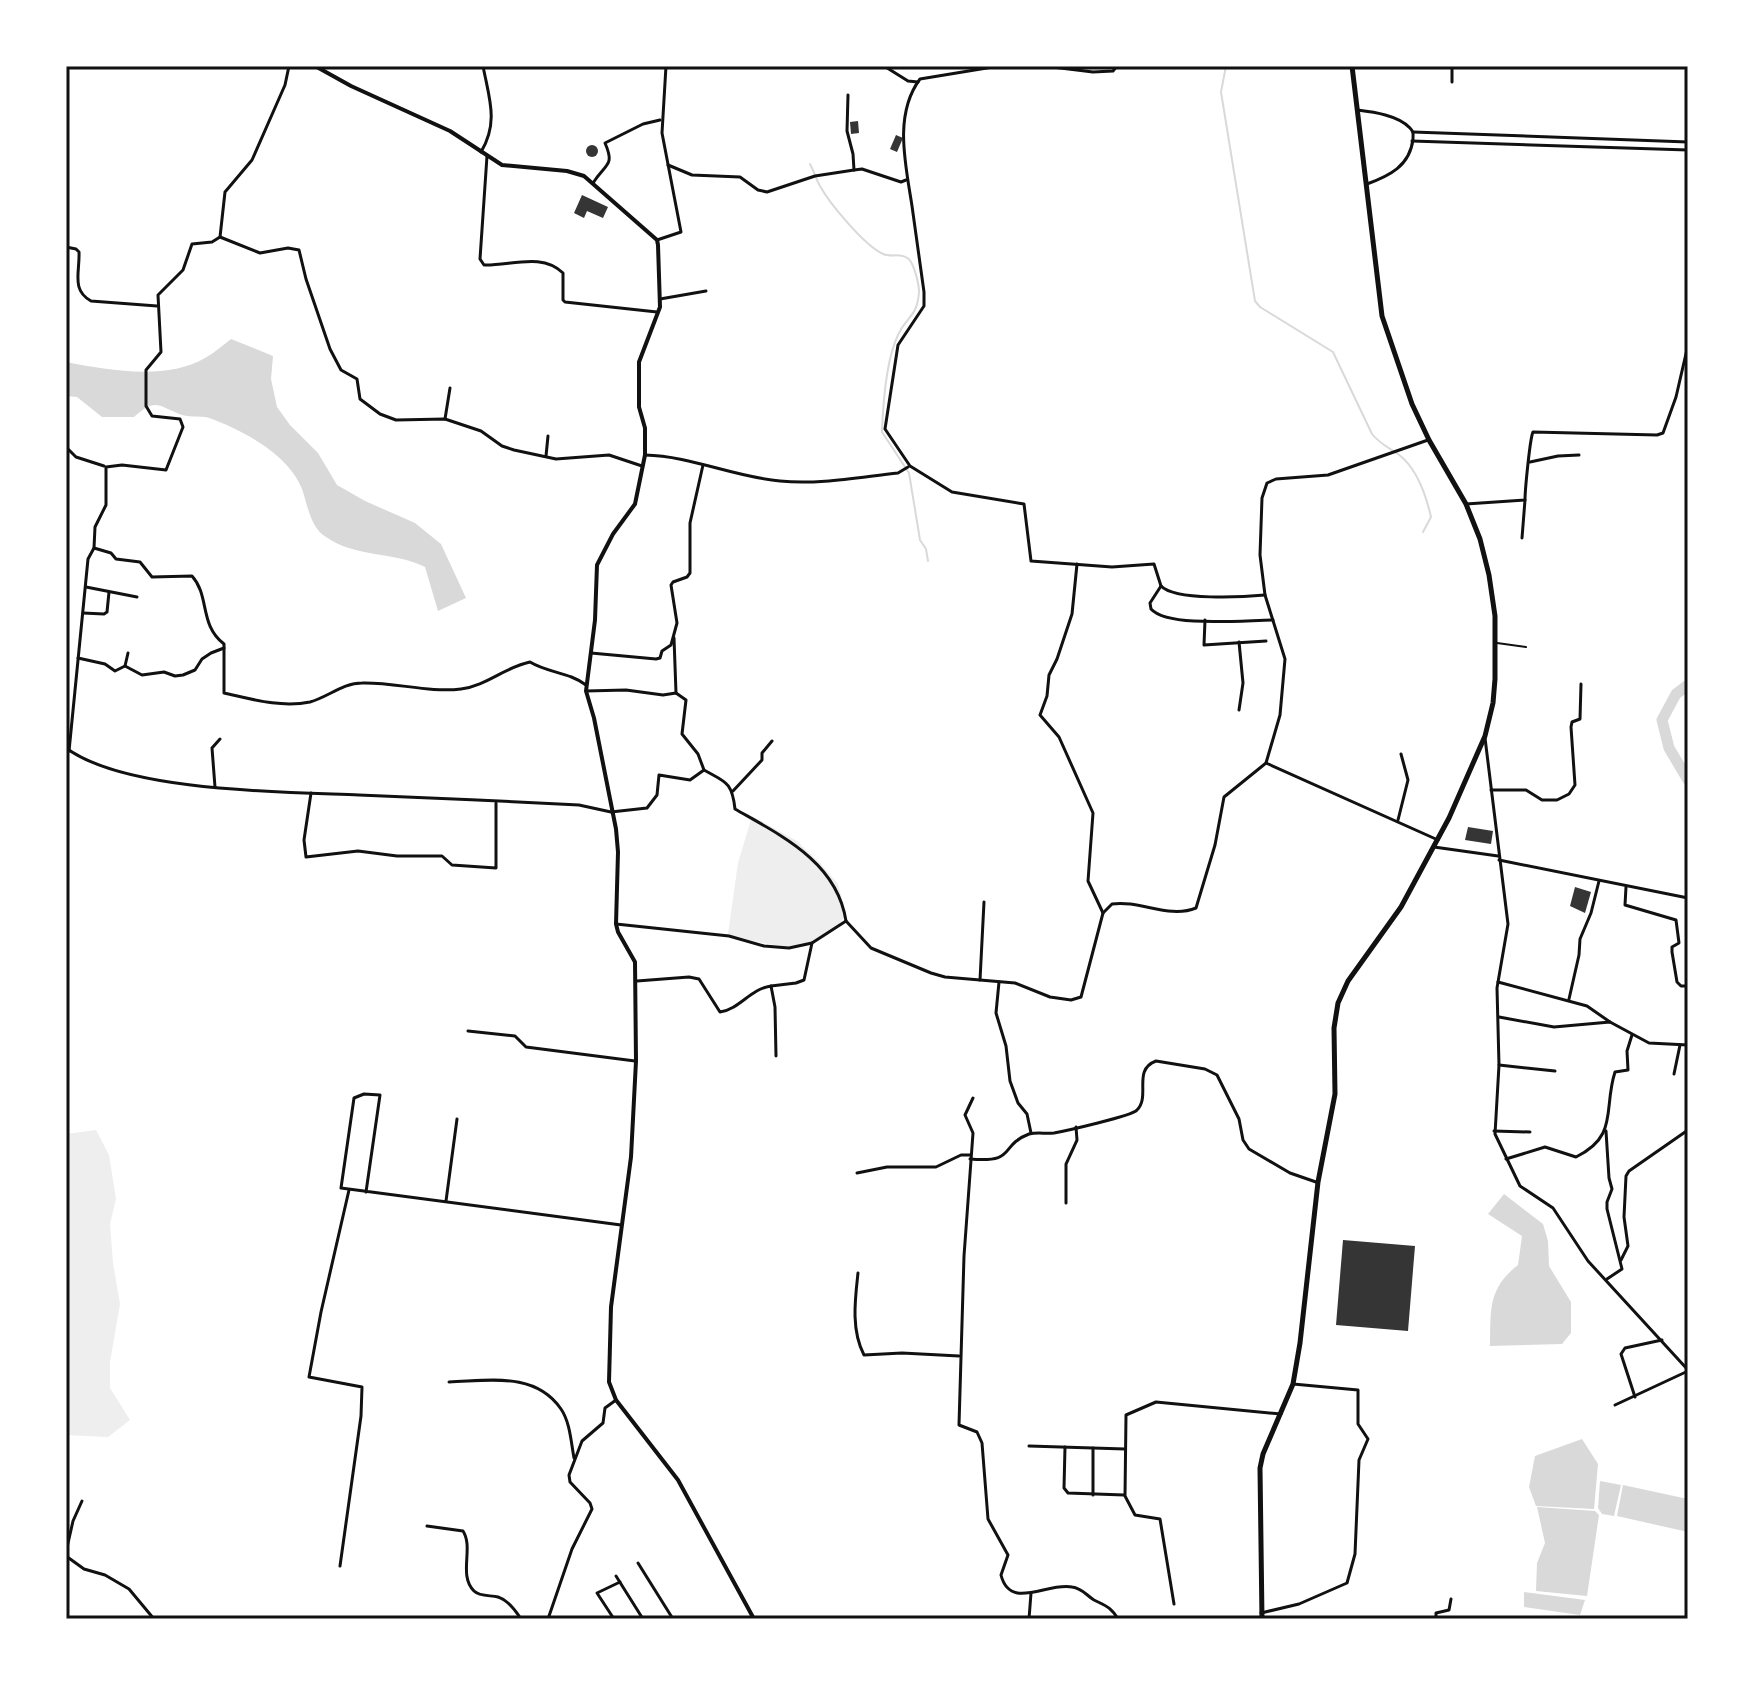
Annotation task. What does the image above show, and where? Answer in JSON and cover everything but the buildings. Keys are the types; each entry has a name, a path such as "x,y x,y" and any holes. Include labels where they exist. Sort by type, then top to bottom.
{"main road":[{"path":"1262,1616 1260,1468 1293,1384 1305,1309 1318,1182 1335,1094 1334,1028 1338,1003 1348,981 1395,917 1438,840 1485,736 1493,703 1494,607 1487,565 1466,504 1412,404 1382,316 1352,66"}],"street":[{"path":"220,237 225,192 252,160 285,85 289,66"},
{"path":"315,66 351,86 450,131 502,165 567,171 584,176 657,240 660,299 639,362 639,407 645,428 645,455 635,504 613,534 597,565 586,688 597,729 618,852 616,924 635,962 637,981 631,1157 607,1360 609,1382 616,1400 678,1480 754,1619"},
{"path":"481,152 491,132 492,112 483,66"},
{"path":"657,240 681,232 661,119 666,66"},
{"path":"884,66 908,81 918,82 999,66"},
{"path":"1044,66 1102,73 1113,71 1117,66"},
{"path":"1452,66 1452,82"},
{"path":"918,82 904,126 906,180 924,306 898,345 885,429 907,468 952,492 1024,504 1031,561 1112,567 1154,564 1165,591 1180,595 1265,595"},
{"path":"848,95 847,131 854,170"},
{"path":"1357,110 1389,116 1413,132 1411,152 1399,167 1367,184"},
{"path":"593,183 610,160 611,154 604,144 661,119"},
{"path":"1413,132 1688,142"},
{"path":"1412,141 1688,150"},
{"path":"487,156 480,259 484,265 544,262 555,265 563,273 563,300 567,303 658,312"},
{"path":"668,165 692,175 740,177 760,191 767,192 816,176 862,169 901,182 906,180"},
{"path":"66,447 76,457 106,467 122,465 166,470 183,427 180,419 152,416 146,406 146,370 160,356 162,347 158,295 183,270 192,244 212,242 220,237"},
{"path":"220,237 260,253 288,248 299,250 330,349 341,370 357,379 360,399 380,414 396,420 445,419 481,431 507,449 556,459 609,455 642,466"},
{"path":"66,247 79,252 78,289 83,296 91,301 157,306"},
{"path":"660,299 706,291"},
{"path":"1522,538 1530,437 1534,432 1663,433 1676,397 1688,345"},
{"path":"445,419 450,388"},
{"path":"546,456 548,436"},
{"path":"94,548 111,553 116,559 140,562 152,577 192,576 199,584 202,606 213,636 224,644 224,693 264,702 308,702 357,683 458,689 530,662 543,670 575,677 586,688 654,695 676,693 686,700 682,734 698,754 704,770 718,775 733,791 735,809 793,842 828,876 843,906 846,921 871,948 945,977 1015,983 1050,997 1071,1000 1081,997 1103,913 1112,904 1124,902 1172,911 1196,908 1215,845 1224,797 1266,763 1280,715 1285,667 1284,651 1265,595 1259,545 1262,498 1267,483 1276,479 1328,475 1429,440"},
{"path":"645,455 673,458 783,482 885,475 907,468"},
{"path":"1530,462 1579,455"},
{"path":"591,653 660,658 662,651 671,645 677,623 671,585 690,573 690,523 703,465"},
{"path":"106,467 106,505 95,527 94,548 88,559 68,750 93,763 128,773 215,787 579,805 611,812 647,808 657,795 659,775 690,780 704,770"},
{"path":"1466,504 1525,500"},
{"path":"1077,564 1072,614 1049,675 1047,696 1040,715 1059,737 1093,813 1088,881 1103,913"},
{"path":"1161,586 1150,603 1155,614 1168,618 1274,620"},
{"path":"86,587 137,597"},
{"path":"83,613 107,612 109,591"},
{"path":"1205,620 1204,645 1266,641"},
{"path":"674,637 676,693"},
{"path":"1239,642 1243,683 1239,710"},
{"path":"125,666 142,675 164,672 183,675 195,670 202,659 224,648"},
{"path":"125,666 128,653"},
{"path":"78,658 105,664 115,671 125,666"},
{"path":"1491,790 1526,790 1542,800 1557,800 1569,794 1575,785 1571,724 1580,719 1581,684"},
{"path":"1485,736 1508,924 1498,982 1499,1065 1494,1131 1520,1186 1553,1208 1588,1261 1688,1370 1615,1405"},
{"path":"215,787 212,748 220,739"},
{"path":"733,791 762,760 762,753 772,741"},
{"path":"1398,821 1408,780 1401,754"},
{"path":"1266,763 1438,840"},
{"path":"311,793 304,840 306,857 358,851 397,856 442,856 452,865 496,868 496,801"},
{"path":"1434,847 1688,898"},
{"path":"1569,999 1580,936 1591,913 1599,881"},
{"path":"1626,887 1625,905 1676,920 1679,942 1673,946 1672,952 1677,982 1688,986"},
{"path":"980,980 984,902"},
{"path":"616,924 729,936 777,948 812,943 846,921"},
{"path":"637,981 699,979 720,1012 731,1010 759,988 804,980 812,943"},
{"path":"999,982 996,1013 1006,1046 1010,1081 1018,1103 1027,1114 1031,1133"},
{"path":"1498,982 1587,1006 1632,1035 1655,1045 1688,1045"},
{"path":"771,986 775,1007 776,1056"},
{"path":"1498,1016 1554,1027 1610,1022"},
{"path":"468,1031 515,1036 526,1047 636,1061"},
{"path":"1606,1279 1622,1269 1607,1209 1612,1189 1606,1131 1614,1073 1628,1070 1627,1051 1632,1035"},
{"path":"1674,1074 1680,1045"},
{"path":"857,1173 887,1167 936,1167 961,1155 997,1160 1031,1133 1057,1133 1136,1111 1141,1103 1143,1073 1152,1062 1211,1071 1222,1081 1249,1149 1290,1173 1318,1182"},
{"path":"1499,1065 1555,1071"},
{"path":"366,1192 380,1095 364,1094 354,1098 341,1188 349,1190 621,1225"},
{"path":"973,1098 965,1115 973,1133 959,1425 977,1432 982,1443 988,1519 1008,1555 1001,1570 1002,1580 1016,1594 1060,1586 1077,1588 1109,1606 1118,1619"},
{"path":"446,1201 457,1119"},
{"path":"1066,1203 1066,1167 1077,1140 1076,1127"},
{"path":"1621,1260 1628,1246 1624,1217 1626,1176 1688,1130"},
{"path":"1494,1131 1530,1132"},
{"path":"1506,1159 1545,1147 1576,1157 1584,1154 1606,1131"},
{"path":"340,1566 361,1416 362,1387 309,1377 349,1190"},
{"path":"858,1273 855,1313 859,1344 864,1355 912,1353 960,1356"},
{"path":"1635,1397 1621,1354 1625,1348 1662,1340"},
{"path":"449,1382 521,1381 533,1384 561,1408 575,1461"},
{"path":"1262,1616 1347,1583 1355,1554 1359,1460 1368,1439 1358,1424 1358,1390 1293,1384"},
{"path":"548,1619 572,1549 592,1509 570,1482 569,1475 582,1441 601,1425 605,1408 616,1400"},
{"path":"1174,1604 1160,1519 1135,1515 1125,1496 1126,1415 1156,1402 1281,1414"},
{"path":"1029,1446 1125,1449"},
{"path":"1065,1447 1065,1491 1071,1494 1125,1496"},
{"path":"1093,1448 1093,1495"},
{"path":"82,1501 73,1521 66,1554 84,1569 105,1575 129,1589 154,1619"},
{"path":"427,1526 463,1531 468,1542 466,1568 473,1590 477,1594 503,1599 521,1619"},
{"path":"638,1563 673,1619"},
{"path":"616,1576 643,1619"},
{"path":"614,1619 597,1593 620,1582"},
{"path":"1029,1619 1031,1593"},
{"path":"1436,1619 1437,1612 1449,1610 1451,1599"}],"lane":[{"path":"1495,643 1526,647"}],"shaded area":[{"path":"231,339 273,356 271,379 277,407 318,453 337,485 415,523 441,544 466,598 438,611 425,567 362,552 326,537 313,522 302,489 287,465 238,430 209,418 182,415 157,405 147,407 134,417 102,417 77,397 66,396 66,362 137,372 173,369 205,358"},
{"path":"752,816 797,841 838,884 846,915 834,930 821,939 792,946 761,943 728,934 738,863"},
{"path":"96,1130 109,1155 116,1199 110,1224 120,1304 110,1362 110,1388 130,1420 108,1437 66,1435 66,1134"},
{"path":"1504,1194 1543,1224 1548,1241 1549,1266 1571,1302 1571,1333 1562,1344 1490,1346 1493,1301 1501,1283 1518,1265 1522,1236 1488,1214"},
{"path":"1582,1439 1598,1464 1594,1509 1536,1506 1529,1487 1535,1456"},
{"path":"1600,1481 1621,1485 1614,1516 1602,1514 1598,1508"},
{"path":"1623,1485 1688,1499 1688,1532 1617,1516"},
{"path":"1537,1507 1595,1511 1599,1515 1587,1596 1536,1591 1537,1563 1545,1543"},
{"path":"1524,1592 1585,1600 1580,1615 1524,1607"}],"waterway":[{"path":"1226,66 1221,92 1255,301 1333,352 1372,434 1405,460 1420,482 1431,517 1423,532"},
{"path":"810,164 825,194 857,233 883,254 908,259 915,272 918,300 914,312 898,335 891,357 882,432 909,473 920,540 926,549 928,561"},
{"path":"1688,685 1676,694 1662,720 1669,748 1688,780"}]}
